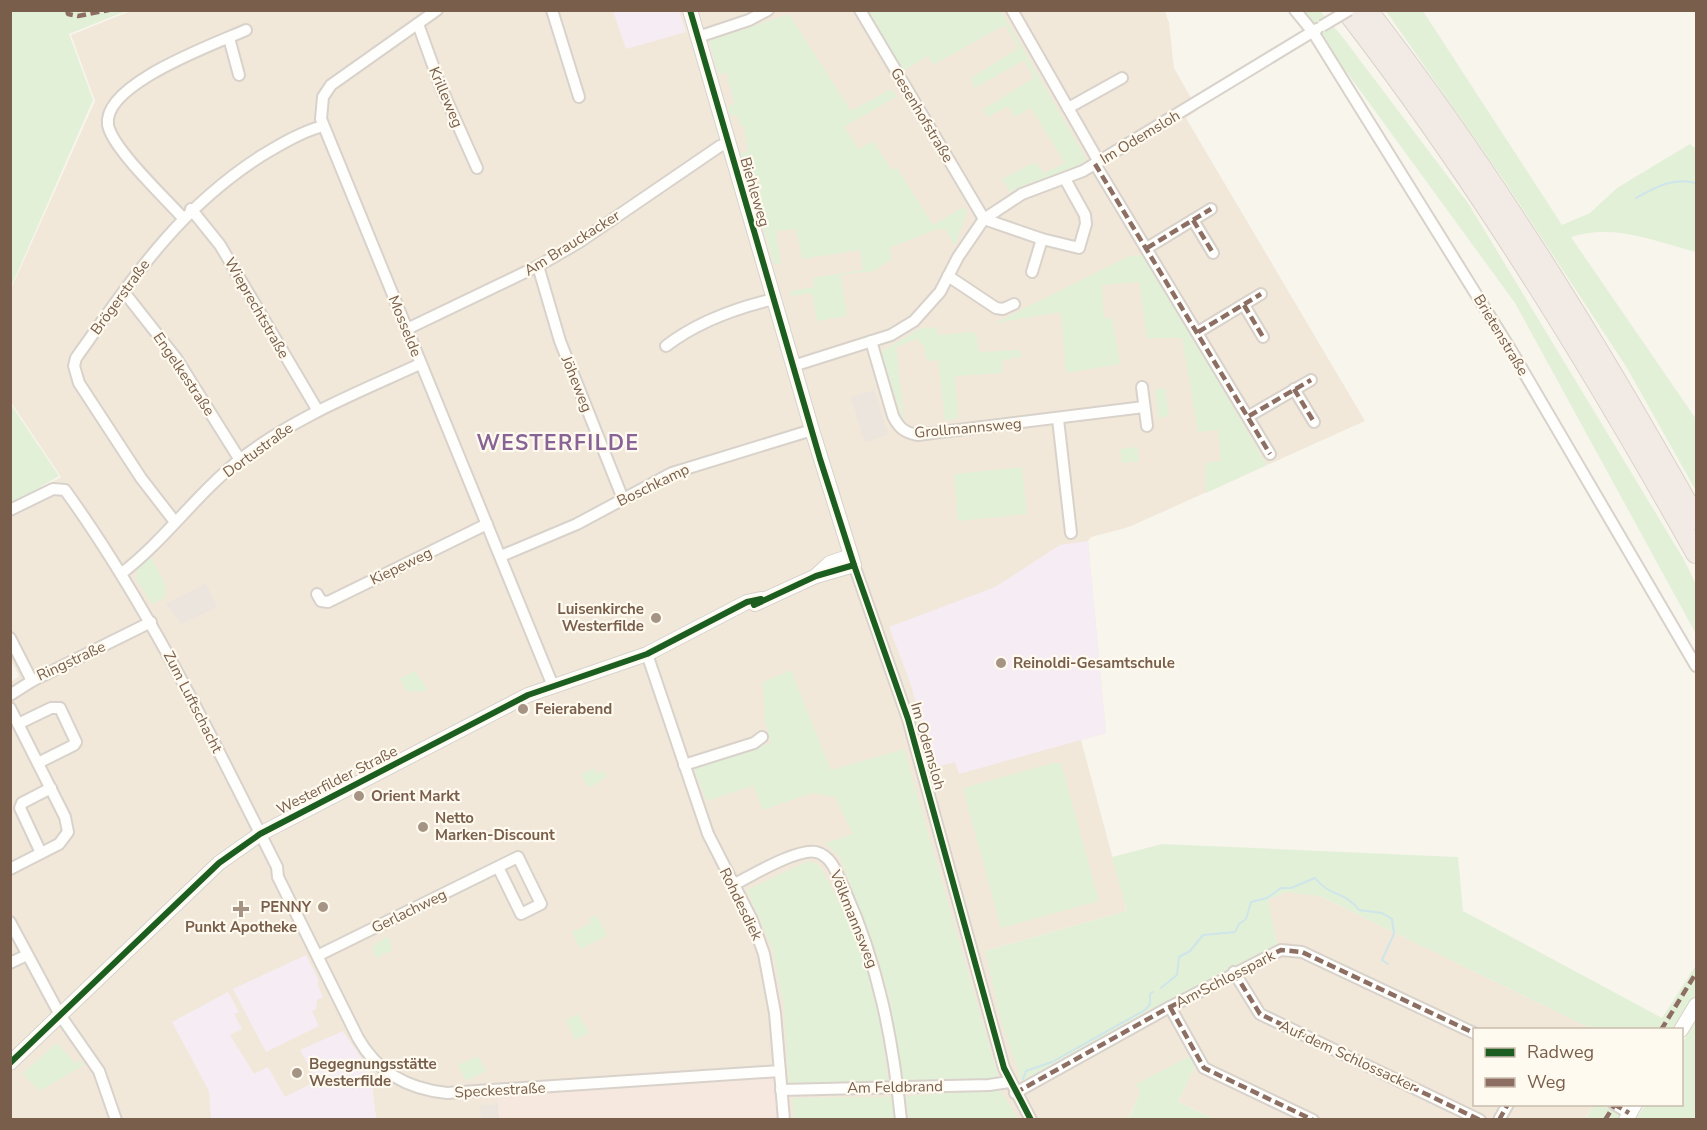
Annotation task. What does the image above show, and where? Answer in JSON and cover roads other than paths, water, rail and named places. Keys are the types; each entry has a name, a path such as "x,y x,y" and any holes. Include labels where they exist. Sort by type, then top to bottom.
{"highway":[{"path":"1347,10 1490,212 1591,372 1696,553"},
{"path":"1367,10 1437,105 1507,207 1607,366 1696,519"}],"street":[{"name":"Mosselde","path":"437,10 331,85 322,102 323,126 553,686"},
{"path":"552,10 579,98"},
{"name":"Biehleweg","path":"690,10 795,373"},
{"path":"698,37 749,20 768,10"},
{"name":"Gesenhofstraße","path":"860,10 984,219"},
{"name":"Brietenstraße","path":"1295,10 1318,29 1512,352 1696,666"},
{"name":"Im Odemsloh","path":"1031,1119 1009,1082 908,719 852,560 795,373 870,341 891,335 914,321 940,292 984,219 1022,194 1065,179 1097,163 1347,10"},
{"path":"1014,11 1097,163 1270,454"},
{"name":"Krilleweg","path":"418,24 440,85 477,168"},
{"name":"Wieprechtstraße","path":"246,30 136,83 110,112 108,126 124,153 220,245 318,411"},
{"path":"229,38 239,75"},
{"path":"1068,108 1122,78"},
{"name":"Brögerstraße","path":"176,522 141,478 75,374 76,358 153,252 187,214 227,180 269,151 310,129 323,126"},
{"name":"Am Brauckacker","path":"407,329 538,266 578,243 720,146 729,144"},
{"path":"984,219 1042,239 1079,248 1086,224 1084,215 1065,179"},
{"path":"1147,248 1211,209"},
{"path":"1193,220 1213,253"},
{"path":"1032,272 1042,239"},
{"name":"Jöheweg","path":"538,266 561,341 623,499"},
{"path":"948,276 996,308 1003,309 1014,304"},
{"name":"Engelkestraße","path":"124,292 171,351 240,460"},
{"path":"1198,332 1261,294"},
{"path":"666,346 682,334 722,315 774,299"},
{"path":"1244,305 1263,337"},
{"name":"Grollmannsweg","path":"870,341 893,416 899,427 907,433 917,435 1144,407"},
{"name":"Dortustraße","path":"122,573 240,460 278,433 318,411 420,364"},
{"path":"1249,416 1311,380"},
{"path":"1142,387 1146,426"},
{"path":"1294,389 1314,422"},
{"path":"1058,419 1071,533"},
{"name":"Boschkamp","path":"501,556 578,524 672,472 812,430"},
{"path":"10,510 53,489 65,490 122,573"},
{"name":"Kiepeweg","path":"317,594 321,601 328,602 488,524"},
{"name":"Westerfilder Straße","path":"10,1063 219,863 260,834 528,695 647,654 735,610 749,608 762,599 816,576 830,563 852,560"},
{"name":"Zum Luftschacht","path":"122,573 151,622 260,834"},
{"name":"Ringstraße","path":"10,638 32,681 151,622"},
{"name":"Rohdesdiek","path":"647,654 708,834 752,920 764,954 772,988 784,1119"},
{"path":"10,695 32,681"},
{"path":"10,708 68,825 68,832 59,844 10,869"},
{"path":"18,724 51,708 60,708 76,742 74,746 38,764"},
{"path":"684,765 754,743 762,737"},
{"path":"41,853 20,808 22,802 51,788"},
{"name":"Speckestraße","path":"260,834 277,867 278,877 319,955 358,1038 372,1059 397,1079 429,1091 463,1092 780,1071"},
{"name":"Völkmannsweg","path":"733,885 806,852 815,852 828,858 847,896 872,957 888,1020 901,1119"},
{"name":"Gerlachweg","path":"319,955 518,857 541,904 521,914 498,867"},
{"path":"10,922 60,1015 99,1071 116,1119"},
{"name":"Am Schlosspark","path":"1015,1094 1274,952 1289,950 1302,952 1473,1033"},
{"path":"10,963 27,955"},
{"name":"Auf dem Schlossacker","path":"1234,972 1260,1014 1480,1119"},
{"path":"1682,1028 1696,1005"},
{"path":"1170,1007 1204,1068 1313,1119"},
{"name":"Am Feldbrand","path":"781,1090 989,1085 1009,1082"},
{"path":"1499,1119 1507,1106"}],"waterway":[{"path":"1636,198 1672,182 1696,183"},
{"path":"1161,988 1177,975 1179,957 1190,951 1203,935 1235,932 1239,924 1246,919 1251,902 1267,898 1281,888 1291,888 1315,878 1326,888 1354,904 1359,910 1382,913 1392,919 1394,934 1382,960 1388,964"},
{"path":"1023,1079 1026,1071 1052,1062 1145,1010 1150,1004 1150,994 1153,992"}],"place":[{"name":"Luisenkirche Westerfilde","path":"656,618"},
{"name":"Reinoldi-Gesamtschule","path":"1001,663"},
{"name":"Feierabend","path":"523,709"},
{"name":"Orient Markt","path":"359,796"},
{"name":"Netto Marken-Discount","path":"423,827"},
{"name":"PENNY","path":"323,907"},
{"name":"Punkt Apotheke","path":"241,909"},
{"name":"Begegnungsstätte Westerfilde","path":"297,1073"}],"district":[{"name":"WESTERFILDE","path":"558,443"}]}
